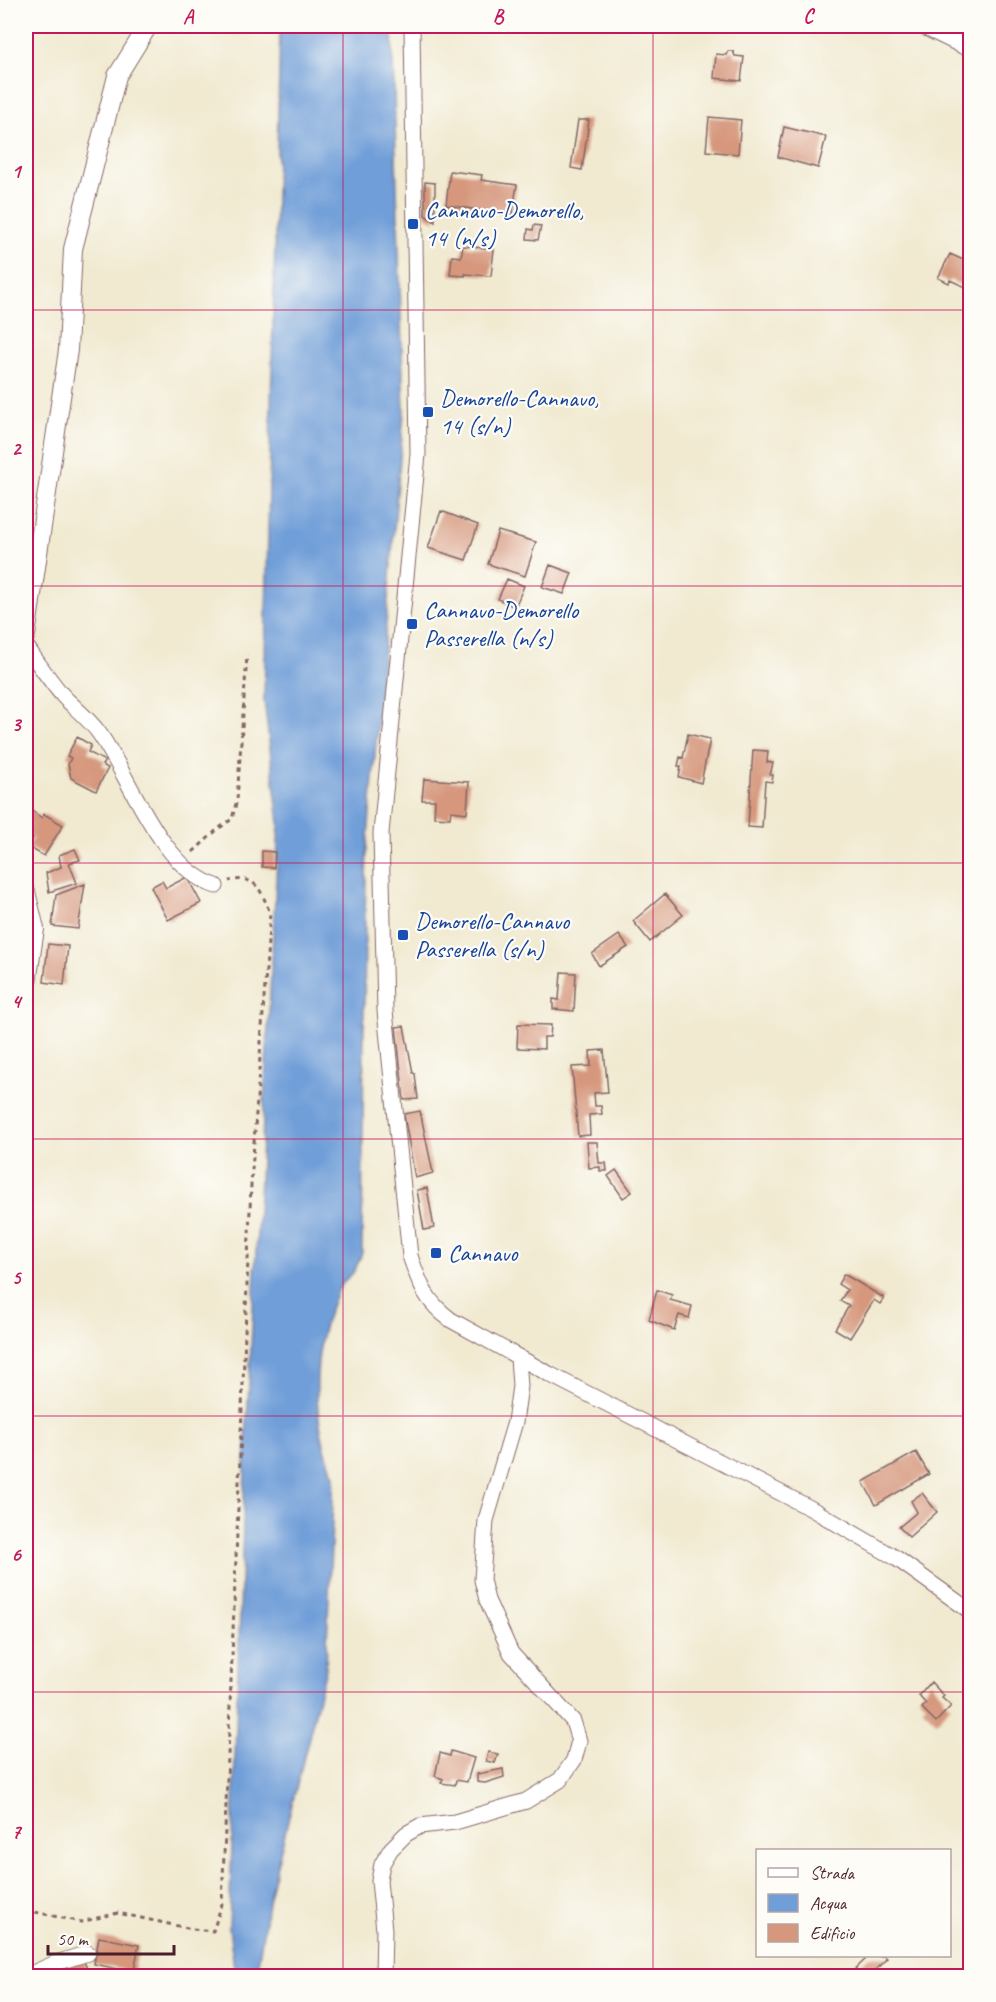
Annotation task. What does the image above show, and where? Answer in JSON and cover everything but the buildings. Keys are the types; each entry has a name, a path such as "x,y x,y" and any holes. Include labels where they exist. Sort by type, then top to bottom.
{"street":[{"path":"26,635 68,350 73,249 117,76 148,26"},
{"path":"412,26 418,454 381,833 385,1011 410,1256 421,1288 437,1310 451,1320 685,1445 810,1508 896,1558 970,1611"},
{"path":"925,26 970,48"},
{"path":"26,646 62,695 99,732 141,808 173,854 201,881 216,886"},
{"path":"26,892 35,929 26,989"},
{"path":"383,1977 384,1930 379,1881 382,1864 391,1849 406,1834 420,1826 455,1822 526,1801 560,1780 574,1760 579,1741 573,1721 511,1653 487,1600 482,1580 486,1520 515,1422 520,1386 518,1357"},
{"path":"26,1977 88,1953"}],"path":[{"path":"173,854 187,856 232,819 237,800 247,655"},
{"path":"26,1910 81,1922 118,1913 192,1929 213,1931 222,1904 251,1185 270,914 260,890 250,880 242,878 216,886"}],"water":[{"path":"280,26 392,26 404,412 367,849 362,1253 355,1269 343,1283 333,1302 325,1325 317,1368 318,1412 334,1476 326,1669 269,1897 256,1976 235,1976 229,1928 246,1439 279,823 264,700"}],"place":[{"name":"Cannavo-Demorello, 14 (n/s)","path":"413,224"},
{"name":"Demorello-Cannavo, 14 (s/n)","path":"428,412"},
{"name":"Cannavo-Demorello Passerella (n/s)","path":"412,624"},
{"name":"Demorello-Cannavo Passerella (s/n)","path":"403,935"},
{"name":"Cannavo","path":"436,1253"}]}
